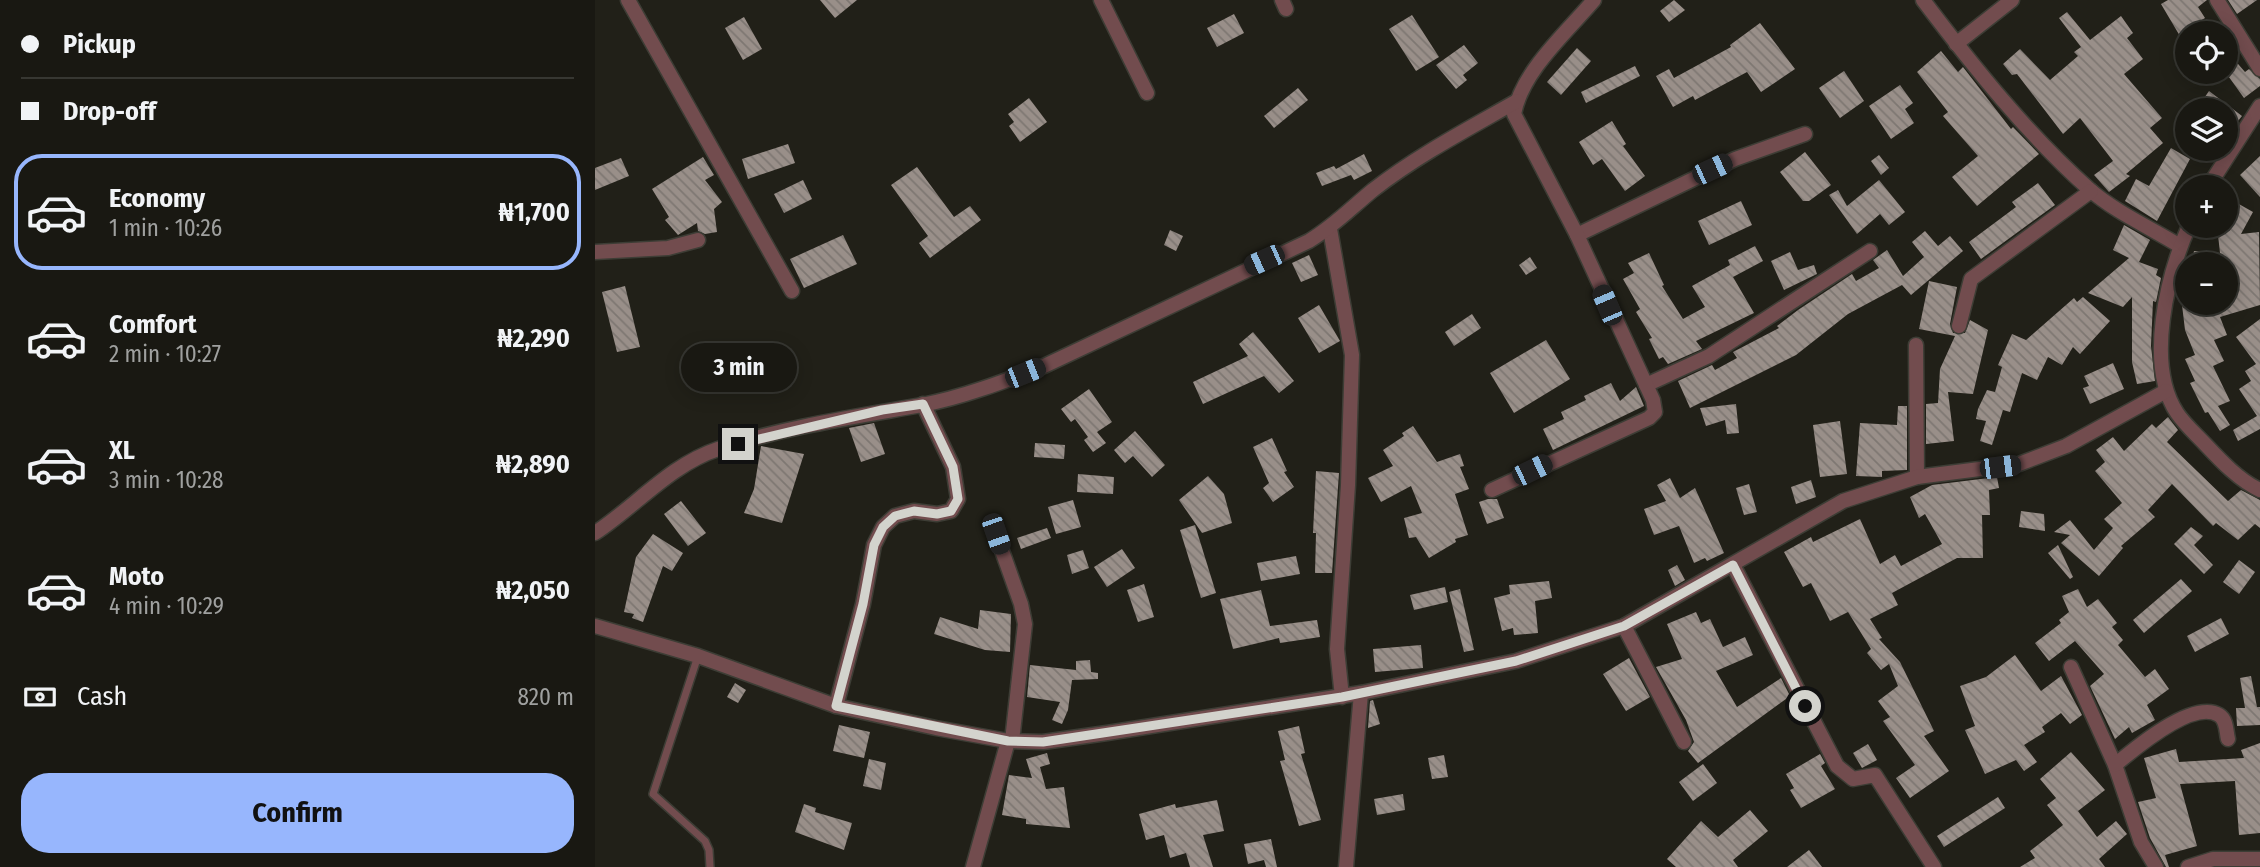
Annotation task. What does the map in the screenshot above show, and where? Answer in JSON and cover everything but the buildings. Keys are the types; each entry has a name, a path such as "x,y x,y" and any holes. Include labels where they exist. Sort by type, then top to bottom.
{"street":[{"path":"628,0 792,291"},
{"path":"1101,0 1147,93"},
{"path":"1492,490 1649,418 1655,412 1646,385 1577,235 1514,114 1517,101 1544,60 1594,0"},
{"path":"1923,0 1956,44 2091,191 2180,246"},
{"path":"1956,44 2012,0"},
{"path":"2217,0 2260,69"},
{"path":"595,533 620,517 671,473 717,449 882,410 923,404 1005,381 1044,366 1330,229 1372,191 1430,150 1517,101"},
{"path":"2216,175 2260,106"},
{"path":"1577,235 1735,159 1805,134"},
{"path":"1959,326 1971,279 2091,191"},
{"path":"1330,229 1352,355 1348,485 1337,649 1342,697"},
{"path":"2184,238 2158,355 2167,391 2177,414 2212,452 2249,485 2260,489"},
{"path":"595,252 668,248 698,240"},
{"path":"1646,385 1709,356 1870,251"},
{"path":"1916,345 1917,477"},
{"path":"595,626 698,656 836,706 1010,741 1043,742 1342,697 1516,661 1624,626 1843,501 1917,477 2019,464 2066,446 2167,391"},
{"path":"836,706 863,604 874,545 883,527 895,516 914,511 937,514 951,511 958,499 953,467 923,404"},
{"path":"973,867 1010,741 1025,624 1021,604 996,534"},
{"path":"1733,565 1837,766 1853,779 1875,775 1934,867"},
{"path":"1624,626 1685,742"},
{"path":"2071,667 2115,765 2141,842 2156,867"},
{"path":"1346,867 1361,693"},
{"path":"2115,765 2153,734 2186,717 2208,712 2218,714 2224,720 2228,739"},
{"path":"2188,867 2213,859 2260,859"}],"lane":[{"path":"698,656 653,794 705,841 709,850 710,867"}],"route":[{"path":"738,444 882,410 923,404 953,467 958,499 951,511 937,514 914,511 895,516 883,527 874,545 863,604 836,706 1008,741 1043,742 1342,697 1516,661 1624,626 1733,565 1805,706"}]}
